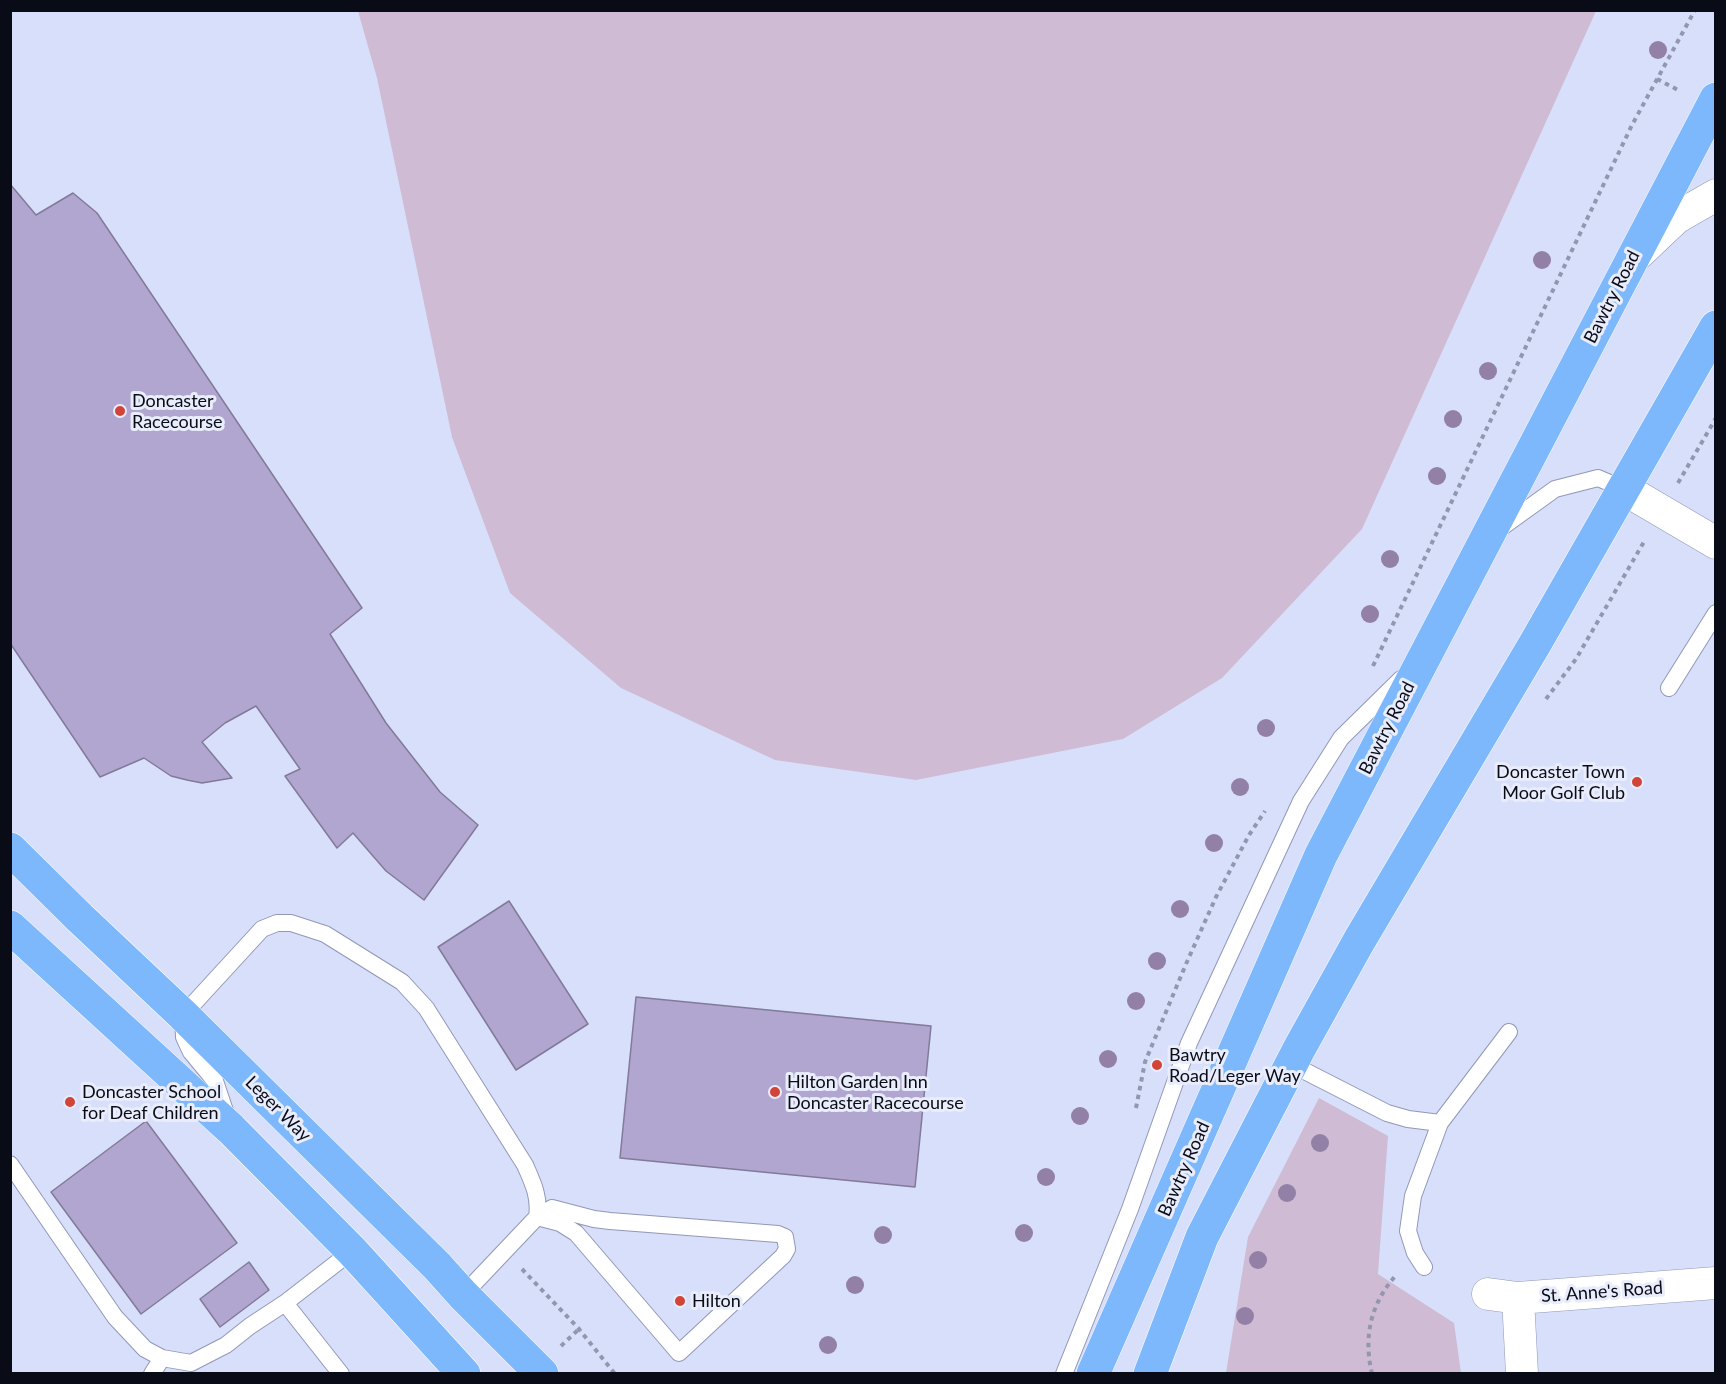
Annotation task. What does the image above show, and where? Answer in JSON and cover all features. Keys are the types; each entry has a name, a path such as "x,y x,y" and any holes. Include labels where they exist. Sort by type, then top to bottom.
{"highway":[{"name":"Bawtry Road","path":"1093,1374 1321,855 1716,99"},
{"path":"1150,1374 1202,1237 1291,1064 1359,941 1536,642 1716,327"},
{"name":"Leger Way","path":"10,849 183,1015 429,1258 542,1374"},
{"path":"10,927 231,1129 352,1251 464,1374"},
{"path":"1173,1374 1202,1237"}],"street":[{"path":"1632,260 1676,218 1716,195"},
{"path":"1623,489 1716,543"},
{"name":"St. Anne's Road","path":"1522,1374 1503,1296 1716,1283"}],"lane":[{"path":"1488,537 1555,489 1598,477 1623,489"},
{"path":"1669,688 1716,613"},
{"path":"1064,1374 1131,1209 1189,1043 1301,801 1341,738 1424,657"},
{"path":"231,1129 215,1081 191,1052 184,1037 183,1015 262,929 277,922 291,923 325,934 402,982 426,1008 525,1165 536,1189 537,1217"},
{"path":"1419,1260 1408,1231 1413,1196 1440,1123 1509,1032"},
{"path":"1291,1064 1387,1113 1408,1119 1440,1123"},
{"path":"10,1164 115,1317 145,1349 162,1358 191,1363 226,1345 352,1251"},
{"path":"463,1295 537,1217 552,1208 594,1219 778,1234 785,1238 787,1249 783,1256 679,1353 576,1233 560,1223 537,1217"},
{"path":"285,1303 341,1374"},
{"path":"152,1374 162,1358"}],"path":[{"path":"1369,671 1376,663 1632,125 1695,10"},
{"path":"1673,492 1716,418"},
{"path":"1135,1109 1145,1062 1186,964 1216,897 1267,806"},
{"path":"504,1251 579,1329 615,1374"},
{"path":"1370,1373 1367,1341 1372,1313 1385,1287 1419,1260"}],"shaded area":[{"path":"358,10 1596,11 1362,529 1222,678 1123,739 916,780 775,760 621,688 510,593 452,437 377,78"},
{"path":"1319,1098 1388,1136 1378,1274 1454,1323 1461,1373 1226,1373 1248,1237"}],"building":[{"name":"Doncaster Racecourse","path":"10,184 36,215 73,193 97,213 362,608 330,634 386,723 440,792 478,825 424,900 386,871 353,833 337,848 285,776 300,769 256,706 225,723 202,742 232,778 202,783 187,780 171,776 144,758 100,777 10,643"},
{"path":"509,901 588,1024 516,1070 438,947"},
{"name":"Hilton Garden Inn Doncaster Racecourse","path":"636,997 931,1026 915,1187 620,1158"},
{"path":"146,1121 237,1243 141,1314 51,1192"},
{"path":"249,1262 269,1290 220,1327 200,1299"}],"place":[{"name":"Doncaster Racecourse","path":"120,411"},
{"name":"Doncaster Town Moor Golf Club","path":"1637,782"},
{"name":"Bawtry Road/Leger Way","path":"1157,1065"},
{"name":"Hilton Garden Inn Doncaster Racecourse","path":"775,1092"},
{"name":"Doncaster School for Deaf Children","path":"70,1102"},
{"name":"Hilton","path":"680,1301"}]}
